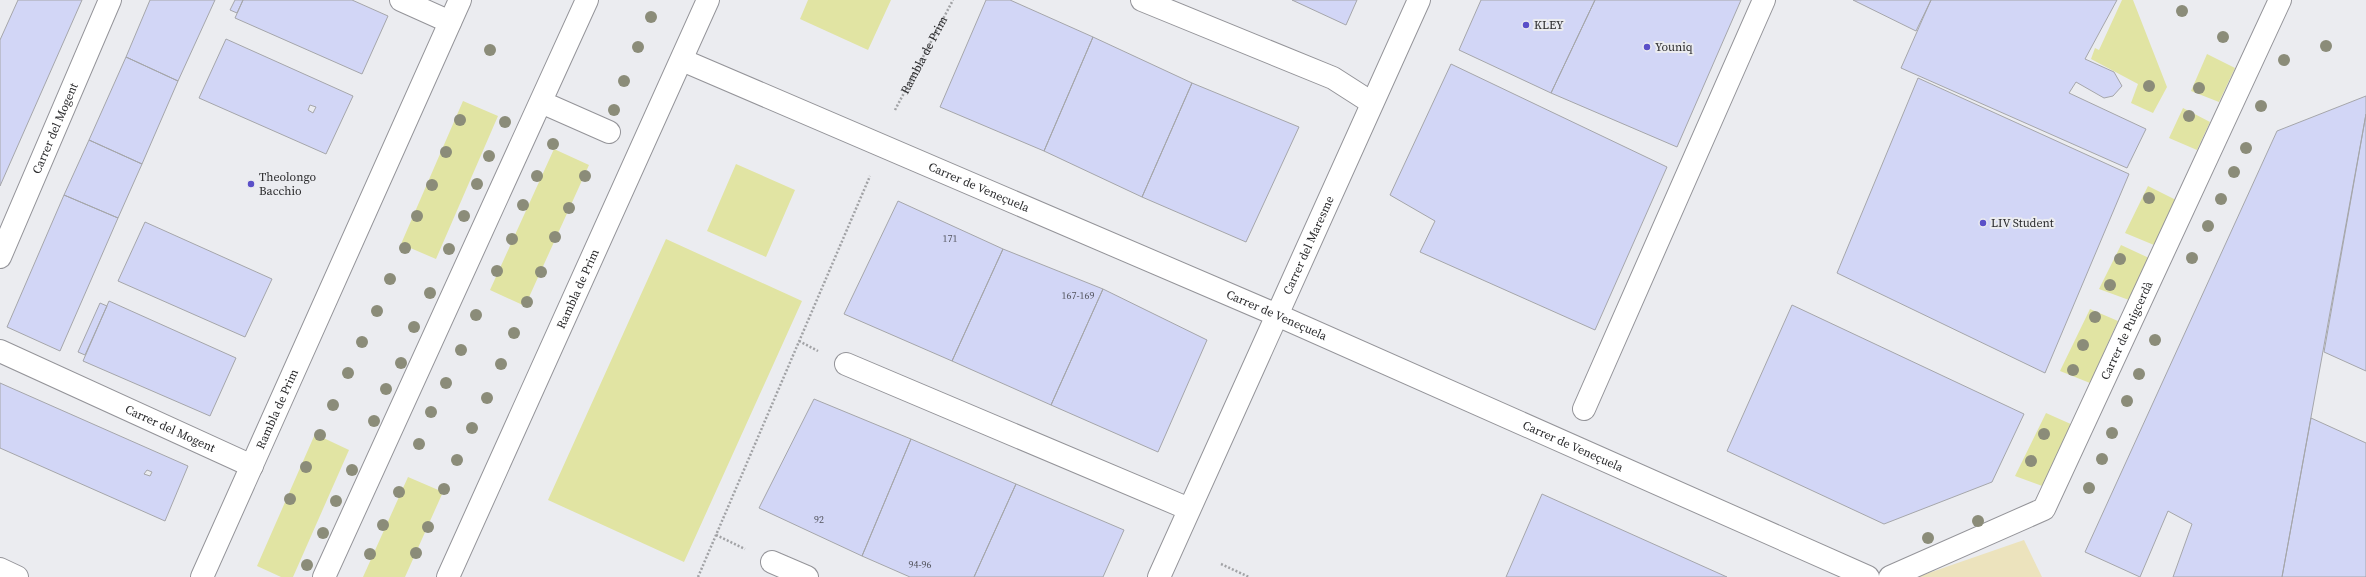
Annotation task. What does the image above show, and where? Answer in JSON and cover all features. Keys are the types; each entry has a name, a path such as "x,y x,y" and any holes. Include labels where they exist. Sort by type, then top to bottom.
{"street":[{"name":"Carrer del Mogent","path":"0,257 110,0"},
{"path":"401,0 450,22"},
{"name":"Rambla de Prim","path":"202,577 460,0"},
{"path":"324,577 587,0"},
{"name":"Rambla de Prim","path":"448,577 708,0"},
{"path":"1142,0 1333,78 1372,104"},
{"name":"Carrer del Maresme","path":"1158,577 1419,0"},
{"path":"1584,409 1764,0"},
{"name":"Carrer de Puigcerdà","path":"1890,577 2044,509 2280,0"},
{"name":"Carrer de Veneçuela","path":"682,60 1277,315 1868,577"},
{"path":"540,102 609,132"},
{"name":"Carrer del Mogent","path":"0,351 252,466"},
{"path":"846,364 1189,509"},
{"path":"772,562 807,577"},
{"path":"0,569 17,577"}],"path":[{"name":"Rambla de Prim","path":"895,110 953,0"},
{"path":"698,577 870,176"},
{"path":"1221,564 1249,577"}],"green space":[{"path":"808,0 891,0 868,50 800,19"},
{"path":"2122,0 2133,0 2167,87 2153,113 2131,103 2138,84 2091,59 2095,48 2099,50"},
{"path":"2207,54 2235,68 2219,102 2191,91"},
{"path":"463,101 498,116 436,259 401,244"},
{"path":"2183,108 2210,122 2197,150 2169,138"},
{"path":"554,149 589,165 525,306 490,290"},
{"path":"736,164 795,190 766,257 707,231"},
{"path":"2148,186 2176,200 2154,245 2125,233"},
{"path":"666,239 802,301 684,562 548,500"},
{"path":"2121,245 2149,258 2129,300 2099,289"},
{"path":"2090,309 2118,321 2090,383 2060,371"},
{"path":"2046,413 2073,425 2045,487 2015,476"},
{"path":"315,434 349,450 293,577 281,577 257,566"},
{"path":"408,477 443,492 405,577 363,577"}],"sand":[{"path":"2024,540 2042,577 1917,577"}],"building":[{"path":"18,0 82,0 0,186 0,40"},
{"path":"150,0 215,0 178,81 126,57"},
{"path":"235,0 243,0 237,13 230,10"},
{"path":"243,0 352,0 388,16 362,74 235,18"},
{"path":"986,0 1010,0 1093,37 1044,151 940,107"},
{"path":"1292,0 1357,0 1346,25"},
{"name":"KLEY","path":"1481,0 1595,0 1551,93 1459,50"},
{"name":"Youniq","path":"1595,0 1741,0 1677,147 1551,93"},
{"path":"1853,0 1931,0 1916,31"},
{"path":"1931,0 2117,0 2085,59 2114,72 2122,86 2113,96 2104,98 2076,82 2069,93 2146,129 2127,168 1901,68"},
{"path":"1093,37 1192,83 1142,197 1044,151"},
{"path":"226,39 353,96 326,154 199,98","holes":["310,105 316,107 313,113 308,110"]},
{"path":"126,57 178,81 142,164 89,140"},
{"path":"1451,64 1667,167 1595,330 1420,252 1435,221 1390,195"},
{"name":"LIV Student","path":"1918,78 2129,174 2045,373 1837,273"},
{"path":"1192,83 1299,127 1246,242 1142,197"},
{"path":"2366,96 2366,114 2282,577 2173,577 2192,524 2168,511 2140,577 2085,552 2277,131"},
{"path":"2366,114 2366,371 2324,352"},
{"path":"89,140 142,164 118,218 64,195"},
{"path":"64,195 118,218 60,351 7,327"},
{"path":"898,201 1003,249 952,361 844,314"},
{"path":"145,222 272,279 245,337 118,281"},
{"path":"1003,249 1103,289 1051,405 952,361"},
{"path":"1103,289 1207,340 1158,452 1051,405"},
{"path":"109,301 236,358 210,416 83,361"},
{"path":"100,303 107,306 85,355 78,352"},
{"path":"1792,305 2024,414 1992,482 1884,524 1727,451"},
{"path":"0,383 188,466 165,521 0,448","holes":["147,470 152,472 150,476 144,474"]},
{"path":"814,399 911,439 862,556 759,508"},
{"path":"2311,418 2366,443 2366,577 2282,577"},
{"path":"911,439 1016,484 974,577 910,577 862,556"},
{"path":"1016,484 1124,530 1103,577 974,577"},
{"path":"1542,494 1727,577 1506,577"}],"place":[{"name":"KLEY","path":"1526,25"},
{"name":"Youniq","path":"1647,47"},
{"name":"Theolongo Bacchio","path":"251,184"},
{"name":"LIV Student","path":"1983,223"}]}
